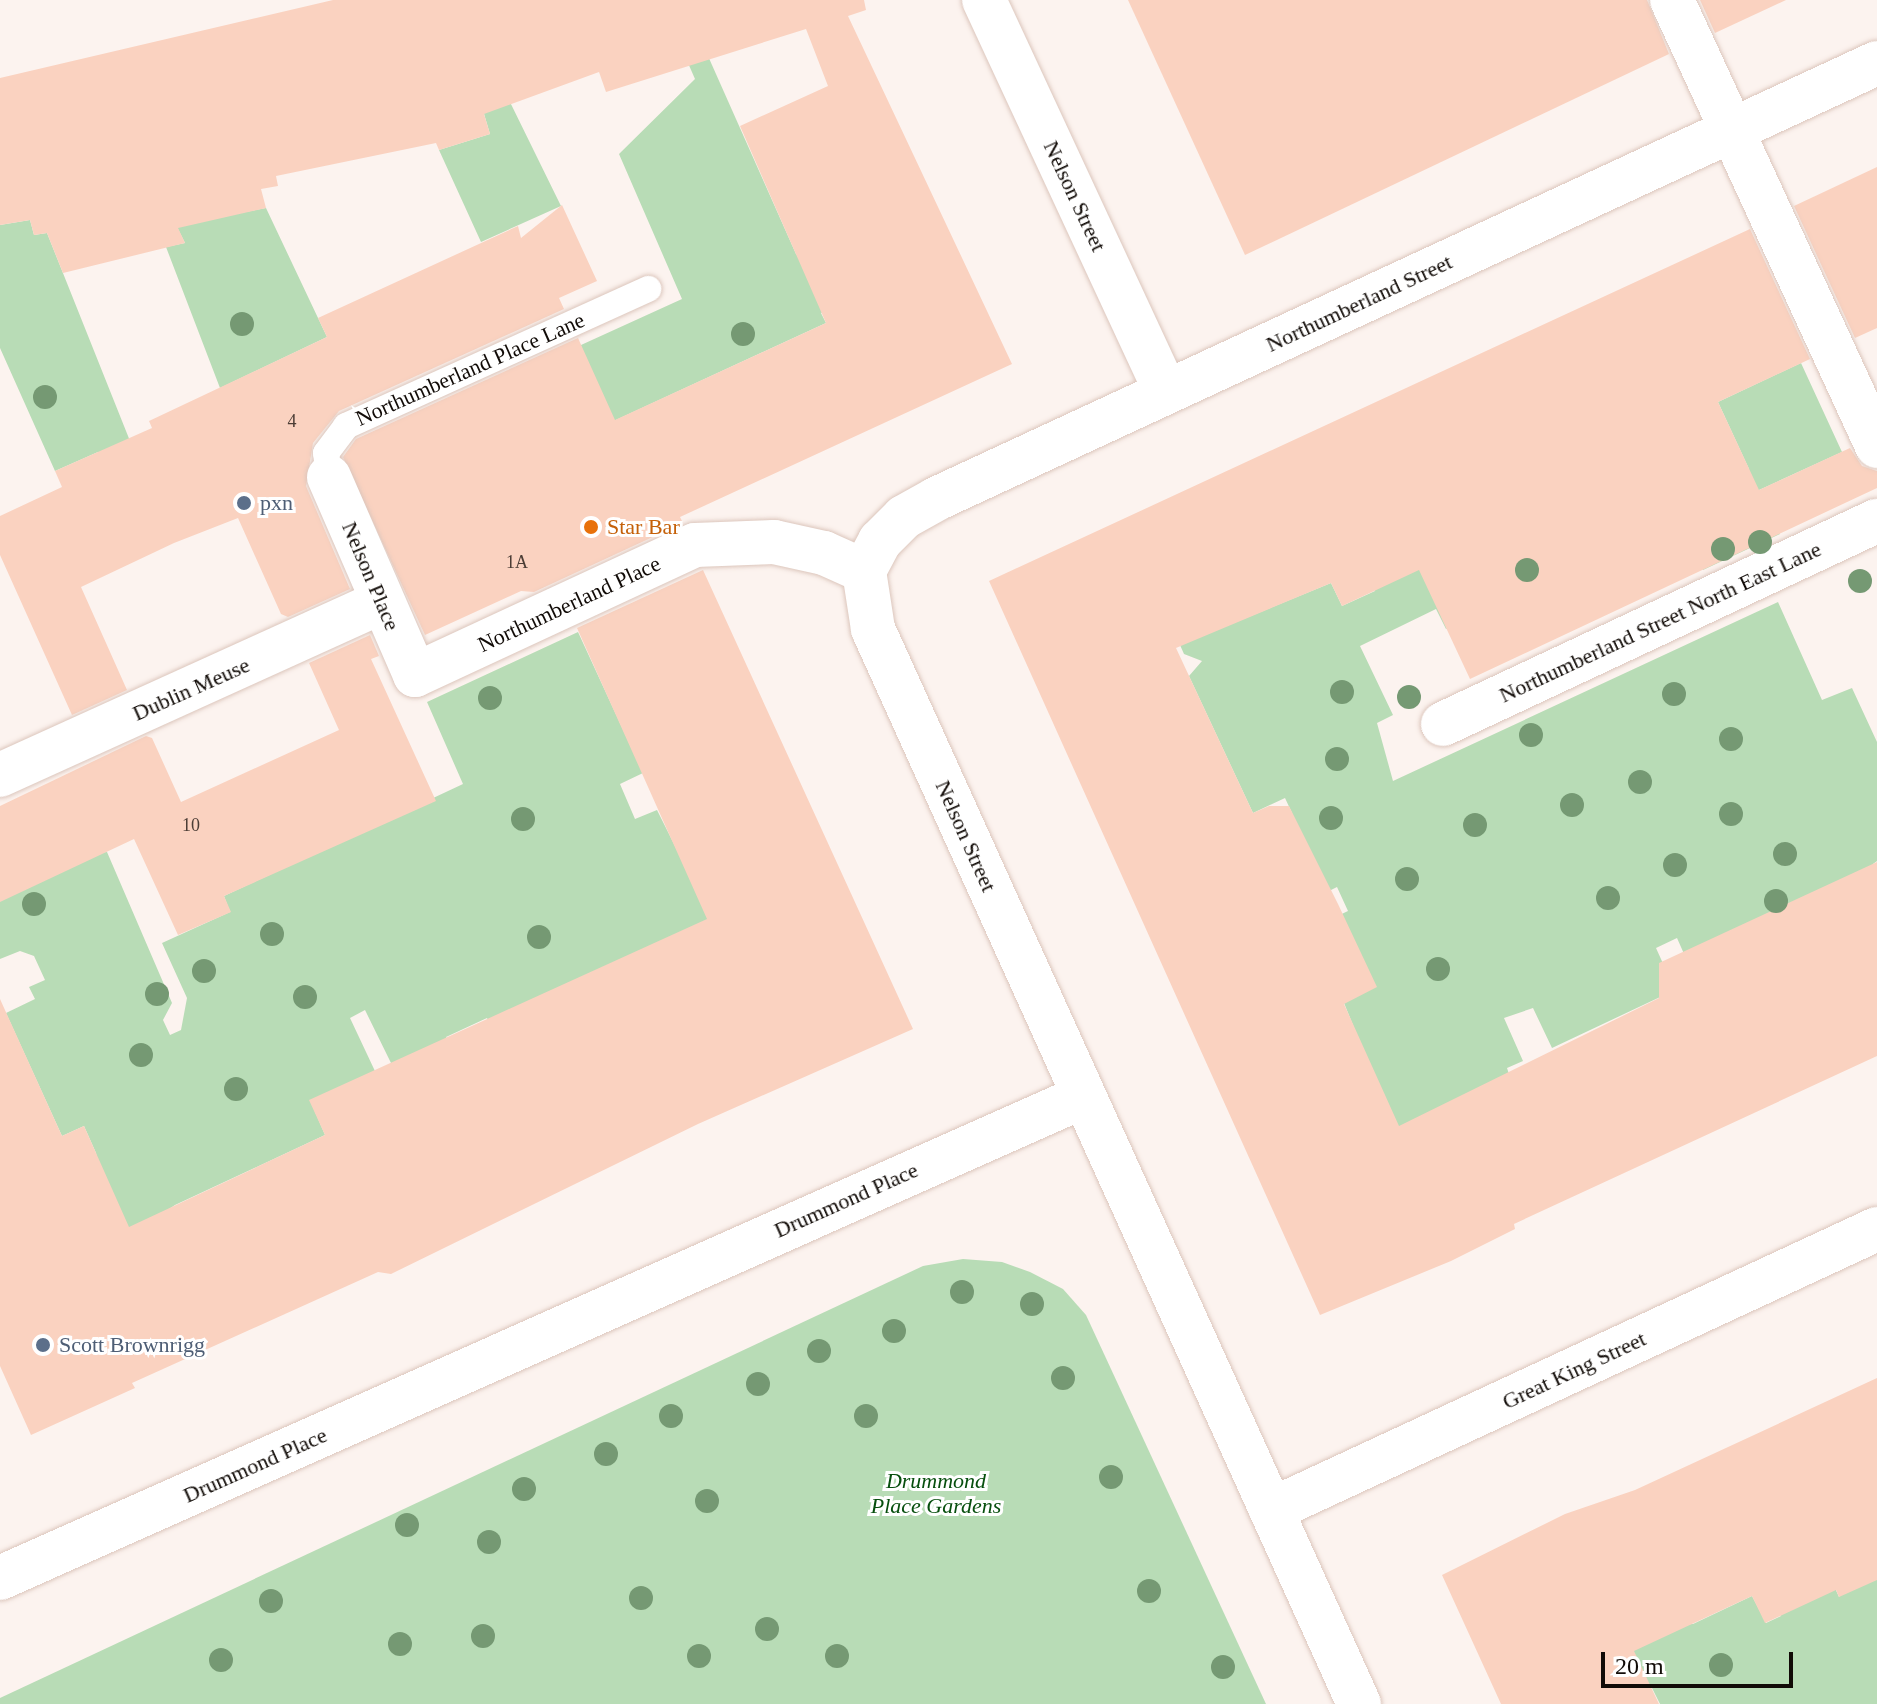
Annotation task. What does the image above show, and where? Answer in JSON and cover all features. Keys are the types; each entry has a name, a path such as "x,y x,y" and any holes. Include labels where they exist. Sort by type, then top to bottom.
{"street":[{"name":"Nelson Street","path":"984,0 1166,392"},
{"path":"1672,0 1877,446"},
{"name":"Northumberland Street","path":"864,571 880,541 904,517 1166,392 1877,63"},
{"name":"Nelson Place","path":"329,477 415,675"},
{"name":"Northumberland Street North East Lane","path":"1443,724 1877,521"},
{"name":"Northumberland Place","path":"415,675 695,545 774,542 824,553 864,571"},
{"name":"Nelson Street","path":"864,571 873,629 1084,1096"},
{"name":"Dublin Meuse","path":"0,775 382,602"},
{"path":"1084,1096 1359,1704"},
{"name":"Drummond Place","path":"0,1578 1084,1096"},
{"name":"Great King Street","path":"1271,1510 1877,1229"}],"lane":[{"name":"Northumberland Place Lane","path":"329,477 326,453 346,426 648,289"}],"green space":[{"path":"681,47 708,56 796,254 840,304 821,313 826,323 592,431 581,345 682,299 619,154 695,79"},
{"path":"508,98 561,206 481,242 439,150 490,134 482,107"},
{"path":"266,208 327,337 220,388 166,247 185,243 176,225"},
{"path":"30,220 34,235 47,233 136,456 98,452 55,471 0,348 0,225"},
{"path":"1801,363 1842,452 1759,490 1780,534 1703,570 1680,520 1446,629 1436,609 1360,646 1393,715 1377,723 1393,781 1778,602 1822,700 1852,688 1877,742 1877,861 1873,864 1877,874 1696,981 1677,938 1656,948 1675,990 1552,1048 1533,1008 1504,1018 1523,1061 1507,1068 1509,1074 1397,1134 1342,998 1327,921 1348,911 1337,887 1299,906 1292,813 1285,798 1253,813 1189,676 1202,661 1184,654 1180,645 1331,583 1342,606 1375,591 1364,566 1749,469 1718,402"},
{"path":"578,632 643,773 620,784 635,819 657,810 726,948 503,1050 487,1018 446,1037 461,1069 391,1063 365,1010 350,1018 390,1103 310,1100 325,1135 175,1205 110,1250 96,1153 84,1126 62,1136 6,1013 35,999 29,987 45,980 34,956 20,951 0,959 0,859 107,852 172,1003 163,1020 170,1035 181,1030 187,998 162,943 230,912 224,896 463,784 427,702"},
{"name":"Drummond Place Gardens","path":"963,1259 1002,1262 1030,1272 1063,1289 1086,1315 1266,1704 0,1704 0,1698 923,1266"},
{"path":"1877,1539 1877,1704 1660,1704 1651,1686 1620,1677 1601,1628 1693,1624 1752,1596 1766,1623 1781,1616 1769,1588 1824,1564 1839,1597"}],"building":[{"path":"333,0 864,0 866,10 848,16 1012,364 680,517 683,523 534,592 521,591 425,635 343,457 356,439 578,338 615,420 826,323 740,126 828,86 806,29 606,92 599,72 484,114 490,134 439,150 436,143 276,176 278,186 261,189 266,208 178,228 185,243 63,273 47,233 34,235 30,220 0,225 0,78"},
{"path":"1128,0 1647,0 1669,54 1245,255"},
{"path":"1700,0 1786,0 1715,33"},
{"path":"1877,167 1877,328 1855,338 1794,206"},
{"path":"562,205 597,281 559,298 564,309 339,411 313,443 306,486 350,589 288,617 281,614 238,518 174,543 81,587 127,690 72,715 0,555 0,516 62,487 55,471 152,428 149,421 327,337 318,318 518,226 521,238"},
{"path":"1750,229 1810,359 1718,402 1759,490 1850,448 1862,466 1877,471 1877,488 1470,679 1419,570 1342,606 1331,583 1176,648 1253,813 1269,806 1289,806 1377,987 1344,1004 1399,1126 1659,998 1659,963 1877,862 1877,1056 1514,1224 1515,1229 1451,1261 1320,1315 989,581"},
{"path":"703,570 913,1029 698,1124 391,1274 378,1272 132,1383 135,1388 31,1435 0,1366 0,999 62,1136 84,1126 129,1227 325,1135 309,1100 707,919 577,628"},
{"path":"370,635 379,656 371,659 436,801 224,896 231,912 178,935 134,839 0,902 0,806 146,736 152,738 181,802 339,730 309,663"},
{"path":"1877,1378 1877,1580 1839,1597 1836,1590 1765,1623 1752,1596 1634,1651 1659,1704 1501,1704 1442,1575 1565,1514 1635,1490"}],"place":[{"name":"pxn","path":"244,503"},
{"name":"Star Bar","path":"591,527"},
{"name":"Scott Brownrigg","path":"43,1345"}]}
